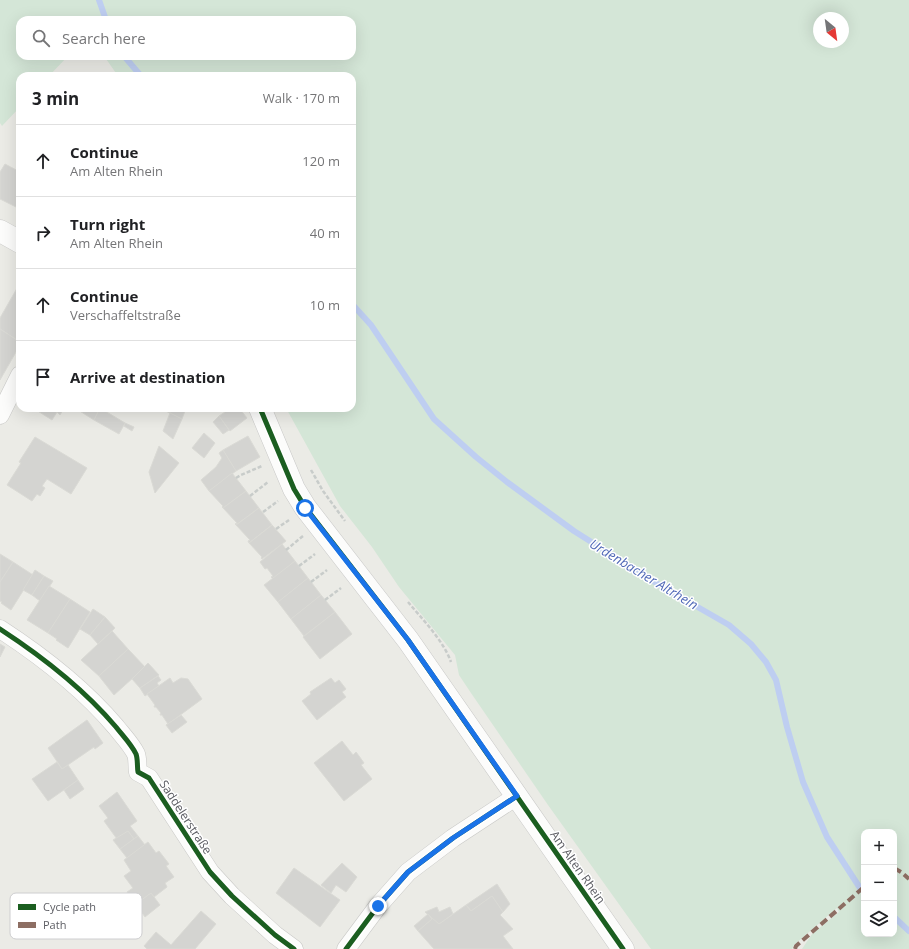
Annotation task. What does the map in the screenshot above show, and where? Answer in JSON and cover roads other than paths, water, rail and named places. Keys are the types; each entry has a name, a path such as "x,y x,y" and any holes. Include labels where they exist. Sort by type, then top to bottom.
{"street":[{"path":"0,231 16,240"},
{"path":"0,415 16,383"},
{"name":"Am Alten Rhein","path":"262,412 294,489 305,508 408,640 623,949"},
{"name":"Saddelerstraße","path":"0,629 54,667 80,689 108,718 128,743 136,756 138,772 149,778 210,872 232,896 275,935 294,949"},
{"path":"346,949 378,906 408,872 453,838 517,796"}],"waterway":[{"name":"Urdenbacher Altrhein","path":"99,0 105,16"},
{"name":"Urdenbacher Altrhein","path":"127,60 138,72"},
{"name":"Urdenbacher Altrhein","path":"356,308 371,325 434,419 476,457 507,482 574,531 661,586 729,625 751,644 766,662 776,680 787,727 803,782 827,837 861,889"},
{"name":"Urdenbacher Altrhein","path":"897,920 909,931"}]}
